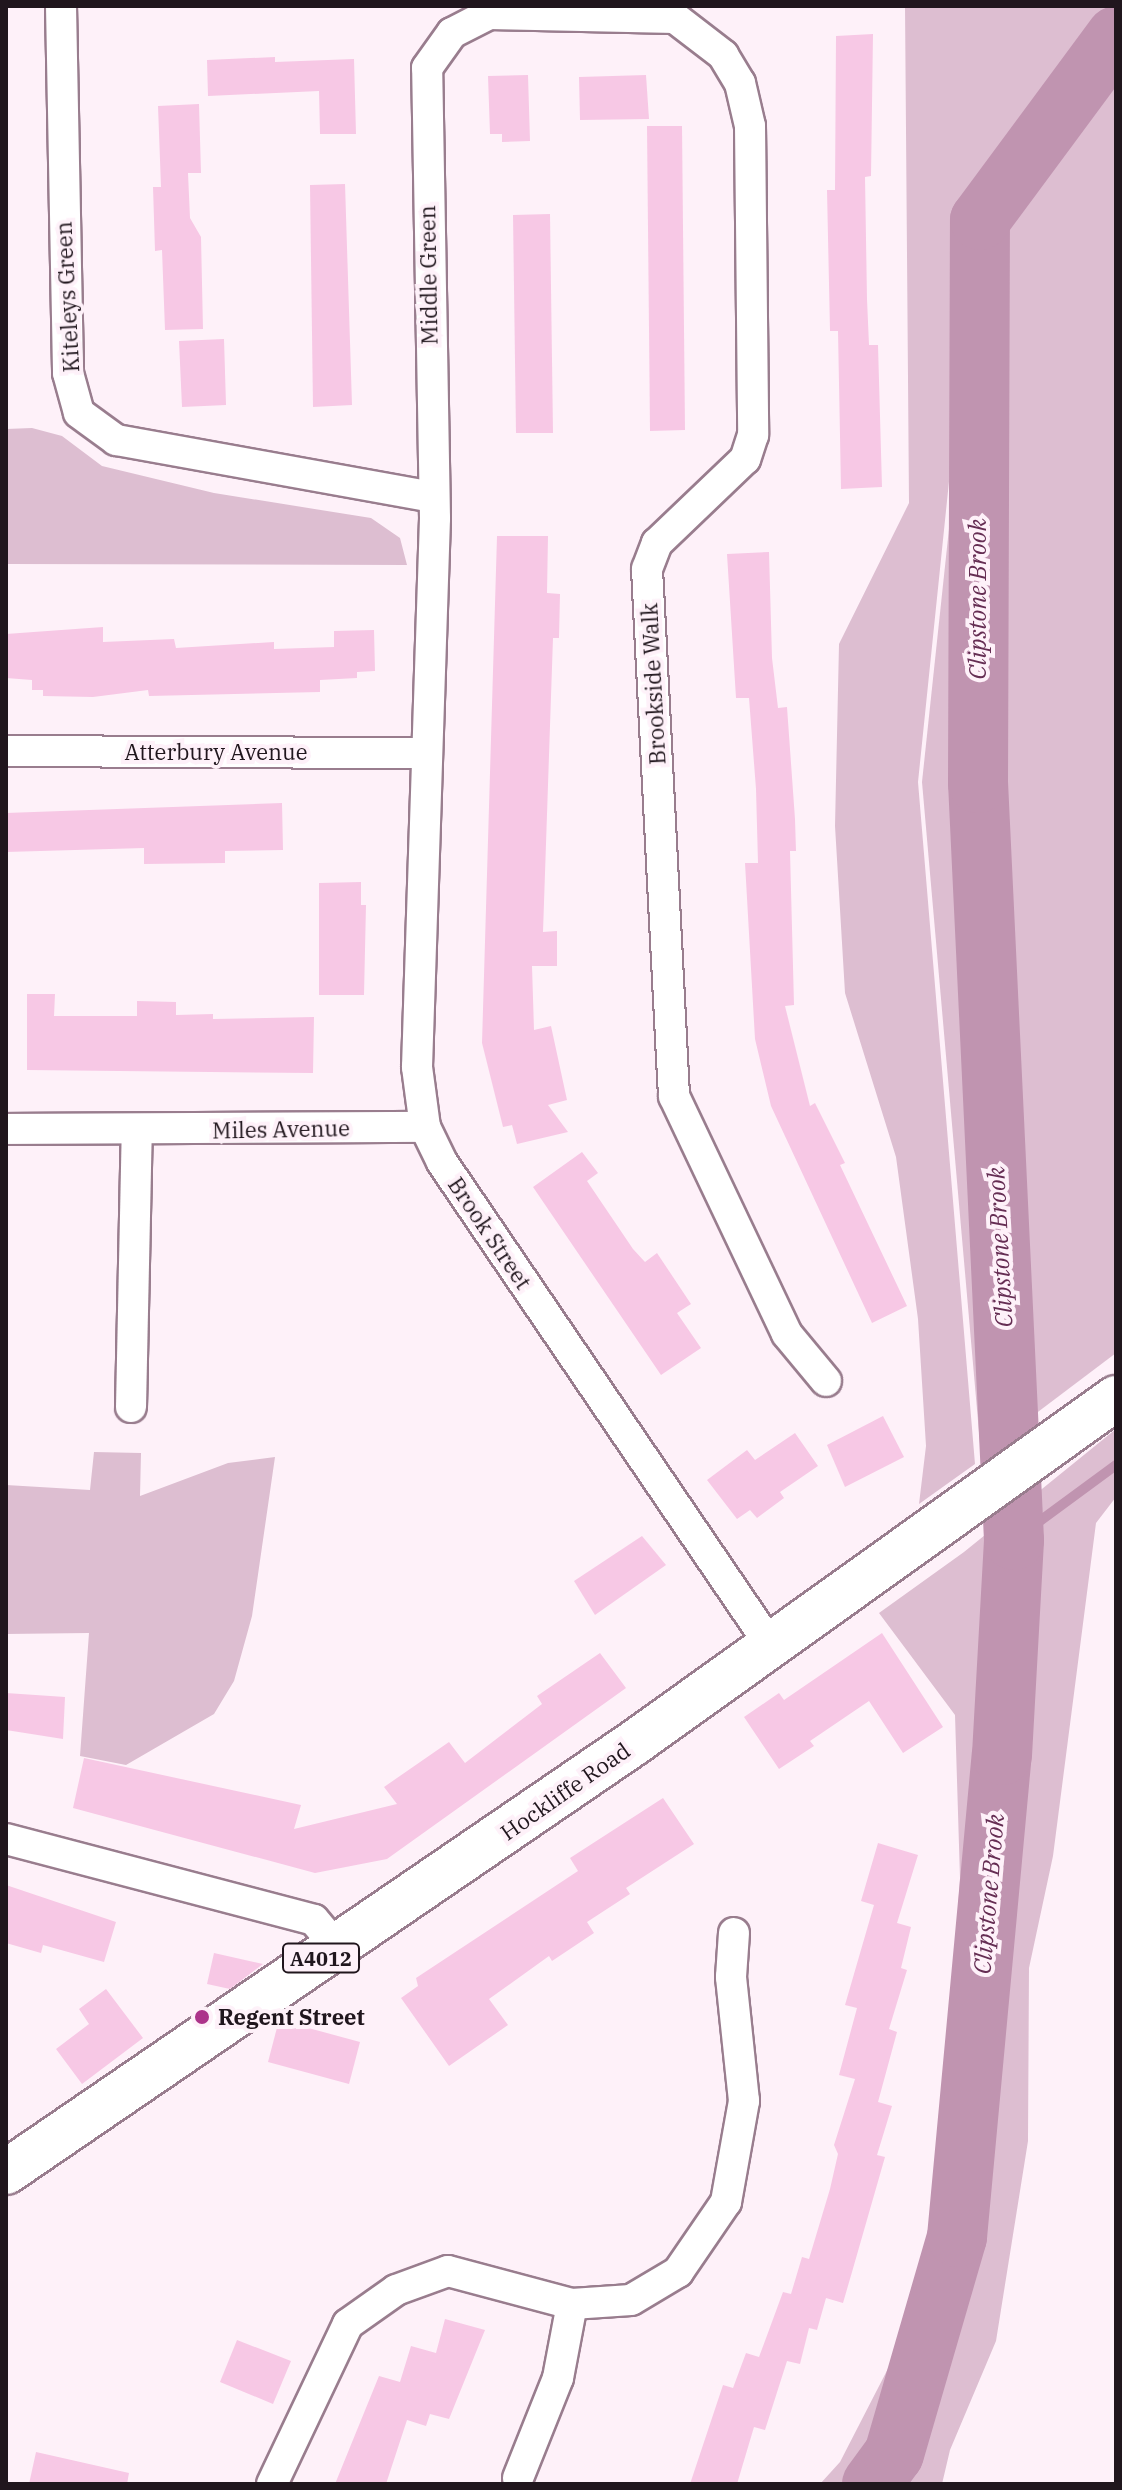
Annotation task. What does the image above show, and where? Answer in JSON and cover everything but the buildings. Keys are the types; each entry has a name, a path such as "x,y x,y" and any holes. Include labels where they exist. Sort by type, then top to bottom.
{"main road":[{"name":"Hockliffe Road","path":"6,2172 771,1646 1116,1398"}],"street":[{"name":"Kiteleys Green","path":"61,6 68,373 79,413 116,440 432,497"},
{"name":"Middle Green","path":"427,753 432,497 427,68 452,33 489,14 675,18"},
{"name":"Brookside Walk","path":"675,18 723,55 740,83 750,126 753,435 745,459 657,543 647,569 674,1096 787,1334 826,1381"},
{"name":"Atterbury Avenue","path":"6,751 427,753"},
{"name":"Brook Street","path":"427,753 417,1067 425,1127 442,1162 771,1646"},
{"name":"Miles Avenue","path":"6,1129 425,1127"},
{"path":"131,1407 137,1130"},
{"path":"6,1839 314,1920 337,1947"},
{"path":"272,2484 348,2324 396,2290 448,2271 572,2304 631,2300 678,2272 726,2202 744,2101 731,1977 734,1933"},
{"path":"518,2478 558,2378 572,2304"}],"shaded area":[{"name":"Clipstone Brook","path":"905,6 1116,6 1116,33 976,220 918,782 975,1464 919,1504 926,1446 918,1319 896,1157 845,993 835,826 839,644 909,503"},
{"name":"Clipstone Brook","path":"1116,40 1116,1353 981,1455 922,782 982,219"},
{"path":"32,428 62,436 102,466 214,493 371,518 400,538 407,565 6,564 6,429"},
{"path":"1116,1429 1116,1497 1096,1523 1053,1856 1029,1968 1028,2141 996,2341 950,2450 942,2484 820,2484 840,2462 914,2318 942,2156 960,1878 955,1715 879,1613 964,1552"},
{"path":"94,1452 141,1453 140,1496 228,1463 275,1457 252,1616 234,1681 214,1714 126,1765 80,1756 89,1633 6,1634 6,1485 90,1490"}],"waterway":[{"name":"Clipstone Brook","path":"872,2484 894,2454 957,2237 1002,1755 1014,1540 978,783 980,220 1116,36"},
{"path":"1014,1540 1116,1465"}],"place":[{"name":"Regent Street","path":"202,2017"}]}
